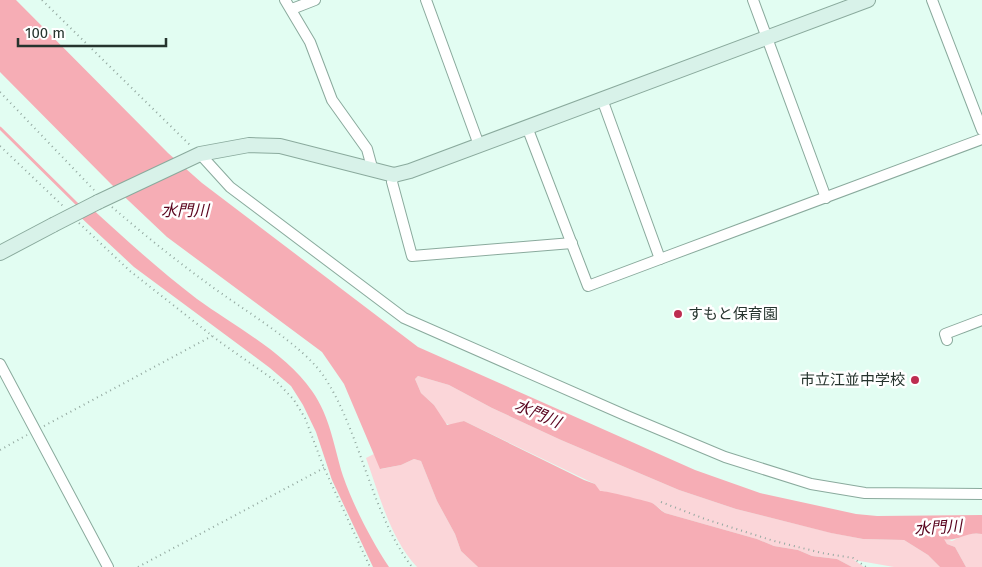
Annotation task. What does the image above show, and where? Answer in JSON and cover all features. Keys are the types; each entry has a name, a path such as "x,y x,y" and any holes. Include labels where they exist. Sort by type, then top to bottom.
{"street":[{"path":"285,0 310,42 332,100 367,149 373,170"},
{"path":"292,9 315,0"},
{"path":"426,0 479,145"},
{"path":"753,0 765,38 826,198"},
{"path":"0,253 53,225 200,154 249,145 280,146 373,170 394,174 410,171 868,0"},
{"path":"932,0 982,130"},
{"path":"602,99 660,259"},
{"path":"528,127 588,286 982,140"},
{"path":"200,154 230,187 404,318 600,404 725,457 811,484 865,493 982,494"},
{"path":"394,174 392,182 412,256 572,243"},
{"path":"947,340 945,334 982,320"},
{"path":"0,364 108,567"}],"path":[{"path":"42,0 200,154"},
{"path":"0,92 54,145 104,200 186,267 317,366 336,397 388,523 399,547 412,567"},
{"path":"0,96 6,97"},
{"path":"0,146 66,210"},
{"path":"73,217 130,271 212,336 276,382 294,400 305,418 324,468 370,567"},
{"path":"0,450 212,336"},
{"path":"138,567 324,468"},
{"path":"661,502 705,519 774,541 822,553 853,558 866,567"}],"shaded area":[{"path":"418,376 449,385 492,408 561,440 679,490 736,509 832,533 863,539 904,540 928,555 940,567 894,567 854,560 864,567 852,567 837,559 812,556 798,550 774,546 757,539 665,513 654,504 599,491 595,484 464,421 451,425 444,423 434,405 421,393 415,379"},
{"path":"374,454 381,469 401,465 414,459 421,461 437,501 455,534 461,551 478,567 417,567 399,543 381,501 366,458"},
{"path":"969,533 982,534 982,567 966,567 955,547 947,544 943,538 952,541"}],"water":[{"name":"水門川","path":"0,0 16,0 168,153 202,183 418,347 695,470 760,493 856,514 877,516 982,515 982,534 976,533 949,540 944,539 947,544 955,547 966,567 940,567 928,555 904,540 863,539 831,533 736,509 679,490 561,440 492,408 449,385 418,376 415,379 421,393 434,405 447,425 464,421 595,484 600,491 652,503 665,513 757,539 774,546 798,550 812,556 837,559 852,567 478,567 461,551 455,534 437,501 421,461 414,459 401,465 380,469 344,384 322,352 167,237 111,184 0,72"},
{"path":"88,205 183,288 274,352 301,377 312,391 323,411 352,500 369,535 389,567 373,567 332,480 316,432 291,386 270,368 134,267 75,212"}],"waterway":[{"path":"0,128 80,207"}],"place":[{"name":"すもと保育園","path":"678,314"},
{"name":"市立江並中学校","path":"915,380"}]}
